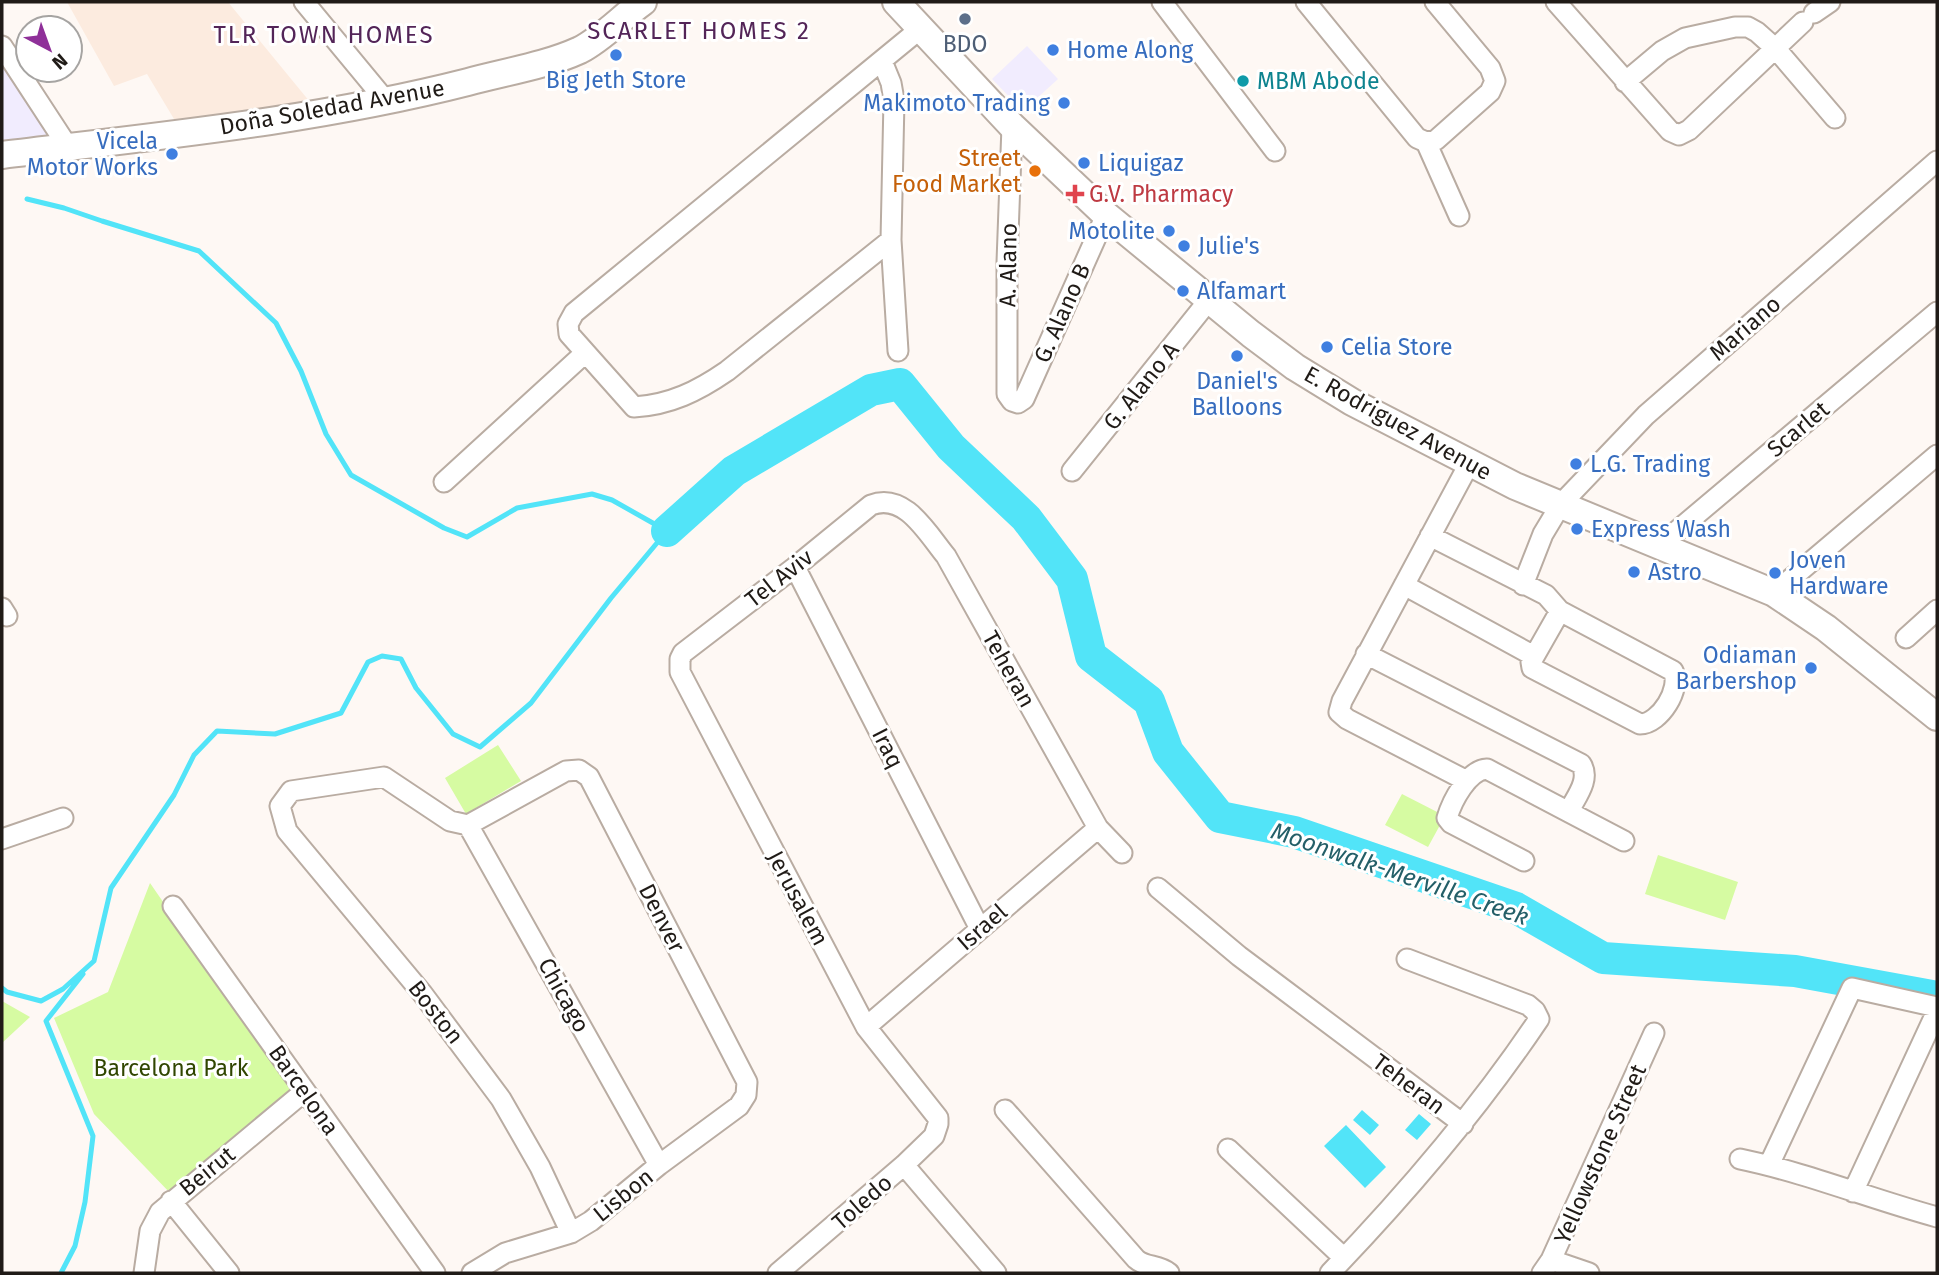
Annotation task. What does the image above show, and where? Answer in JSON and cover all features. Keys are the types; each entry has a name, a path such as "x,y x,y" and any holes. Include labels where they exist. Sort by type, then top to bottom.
{"main road":[{"name":"Doña Soledad Avenue","path":"2,155 272,122 386,101 545,62 577,51 643,2"},
{"name":"E. Rodriguez Avenue","path":"911,12 1012,126 1106,215 1251,334 1307,374 1352,402 1515,486 1774,593 1826,628 1937,716"}],"street":[{"path":"304,2 386,101"},
{"path":"1162,2 1275,151"},
{"path":"1306,2 1417,138 1426,142 1436,139 1490,92 1495,81 1490,68 1435,2"},
{"path":"1556,2 1670,131 1679,135 1689,130 1816,12"},
{"path":"891,240 727,371 701,388 668,402 634,407 569,334 568,324 573,313 882,61 911,12"},
{"path":"1625,82 1674,43 1685,38 1735,27 1748,27 1776,49 1835,118"},
{"path":"2,46 68,147"},
{"path":"882,61 891,83 894,100 891,240 898,351"},
{"name":"A. Alano","path":"1012,126 1007,394 1012,401"},
{"path":"1426,142 1459,216"},
{"name":"Mariano","path":"1523,585 1543,534 1561,504 1646,415 1937,161"},
{"name":"G. Alano B","path":"1012,401 1018,404 1024,399 1106,215"},
{"name":"G. Alano A","path":"1072,471 1209,300"},
{"name":"Scarlet","path":"1659,547 1937,312"},
{"path":"444,482 585,353"},
{"path":"1774,593 1937,455"},
{"path":"1467,781 1347,719 1339,712 1366,654 1469,464"},
{"name":"Tel Aviv","path":"680,659 688,648 871,505 881,501"},
{"name":"Teheran","path":"881,501 891,501 904,509 946,556 1098,828 1122,853"},
{"path":"1430,536 1546,596 1560,611 1673,671 1677,679 1675,690 1658,716 1648,724 1640,724 1532,668 1531,662 1560,611"},
{"name":"Iraq","path":"795,567 980,929"},
{"path":"1404,585 1534,656"},
{"path":"1906,638 1937,610"},
{"path":"1366,654 1581,764 1585,771 1584,780 1569,811"},
{"name":"Jerusalem","path":"680,659 680,672 866,1027 934,1112 939,1124"},
{"path":"1524,861 1451,823 1447,818 1474,772 1488,769 1624,841"},
{"name":"Denver","path":"468,825 566,771 579,770 589,777 747,1082"},
{"name":"Boston","path":"468,825 450,821 384,777 291,791 280,806 287,831 422,993 501,1098 540,1167 571,1233"},
{"path":"2,839 62,818"},
{"name":"Chicago","path":"468,825 660,1165"},
{"name":"Israel","path":"866,1027 1098,828"},
{"name":"Teheran","path":"1158,888 1238,956 1463,1124"},
{"name":"Barcelona","path":"173,906 435,1273"},
{"path":"1330,1273 1463,1124 1502,1074 1539,1019 1528,1005 1407,959"},
{"path":"1769,1165 1852,988 1937,1009 1853,1192"},
{"name":"Yellowstone Street","path":"1547,1267 1654,1033"},
{"name":"Lisbon","path":"472,1273 505,1253 571,1233 591,1222 660,1165 739,1106 746,1095 747,1082"},
{"name":"Beirut","path":"144,1273 150,1231 160,1212 304,1091"},
{"path":"1004,1110 1136,1259 1138,1269 1157,1266 1169,1273"},
{"name":"Toledo","path":"778,1273 804,1266 934,1136 939,1124"},
{"path":"1228,1149 1344,1258"},
{"path":"1740,1159 1769,1165 1937,1217"},
{"path":"904,1166 996,1273"},
{"path":"171,1201 229,1273"},
{"path":"1547,1267 1589,1273"}],"shaded area":[{"path":"67,2 228,2 310,102 177,124 147,74 114,86 84,32 84,14 74,14"},
{"path":"1027,46 1058,79 1023,111 992,79"},
{"path":"2,61 54,145 2,151"}],"green space":[{"path":"498,745 521,781 466,814 445,778"},
{"path":"1402,794 1445,816 1428,847 1385,825"},
{"path":"1658,855 1738,882 1725,920 1645,894"},
{"name":"Barcelona Park","path":"150,883 295,1093 173,1196 94,1114 54,1018 108,992"},
{"path":"2,1001 30,1017 2,1043"}],"water":[{"path":"1362,1110 1379,1125 1370,1135 1353,1120"},
{"path":"1419,1114 1431,1124 1417,1140 1405,1130"},
{"path":"1346,1125 1386,1167 1365,1188 1324,1146"}],"waterway":[{"name":"Moonwalk-Merville Creek","path":"2,988 7,992 41,1001 63,989 94,961 111,888 174,795 194,755 217,731 275,734 341,713 368,662 382,656 401,659 416,688 453,734 480,747 531,703 611,598 667,531 612,500 592,494 517,508 467,537 444,528 351,475 326,434 301,371 276,323 199,251 27,199"},
{"name":"Moonwalk-Merville Creek","path":"667,531 734,471 871,390 900,384 951,447 1026,518 1072,579 1091,656 1149,701 1168,752 1220,817 1294,832 1516,908 1603,958 1795,971 1937,997"},
{"name":"Moonwalk-Merville Creek","path":"61,1273 75,1246 85,1202 93,1136 46,1021 83,974"}],"place":[{"name":"BDO","path":"965,19"},
{"name":"Home Along","path":"1053,50"},
{"name":"Big Jeth Store","path":"616,55"},
{"name":"MBM Abode","path":"1243,81"},
{"name":"Makimoto Trading","path":"1064,103"},
{"name":"Vicela Motor Works","path":"172,154"},
{"name":"Liquigaz","path":"1084,163"},
{"name":"Street Food Market","path":"1035,171"},
{"name":"G.V. Pharmacy","path":"1075,194"},
{"name":"Motolite","path":"1169,231"},
{"name":"Julie's","path":"1184,246"},
{"name":"Alfamart","path":"1183,291"},
{"name":"Celia Store","path":"1327,347"},
{"name":"Daniel's Balloons","path":"1237,356"},
{"name":"L.G. Trading","path":"1576,464"},
{"name":"Express Wash","path":"1577,529"},
{"name":"Astro","path":"1634,572"},
{"name":"Joven Hardware","path":"1775,573"},
{"name":"Odiaman Barbershop","path":"1811,668"}],"district":[{"name":"SCARLET HOMES 2","path":"699,31"},
{"name":"TLR TOWN HOMES","path":"324,35"}]}
